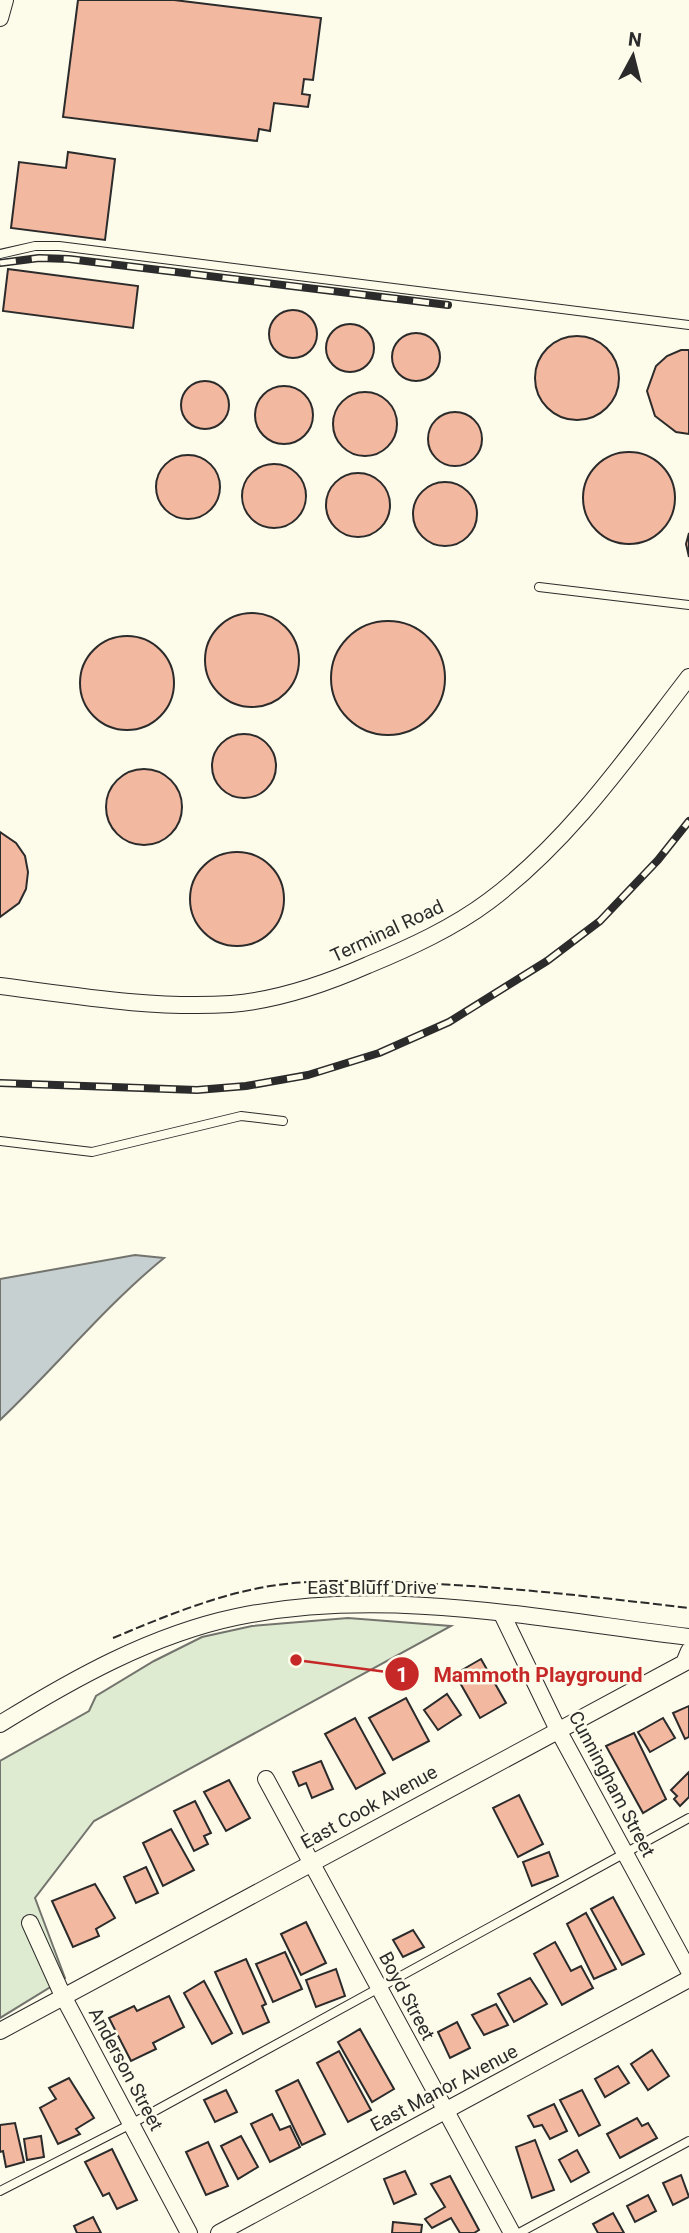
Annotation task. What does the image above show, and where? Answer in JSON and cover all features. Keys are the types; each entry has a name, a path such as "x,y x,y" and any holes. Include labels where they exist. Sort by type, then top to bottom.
{"street":[{"path":"0,19 5,0"},
{"name":"Terminal Road","path":"0,986 120,1002 176,1006 234,1004 286,995 341,977 395,954 487,902 523,874 581,814 689,677"},
{"name":"East Bluff Drive","path":"0,1724 66,1683 185,1632 233,1618 277,1610 368,1605 502,1614 689,1637"},
{"name":"Cunningham Street","path":"502,1614 557,1728 689,1971"},
{"name":"East Cook Avenue","path":"0,2031 557,1728 684,1663 689,1651"},
{"name":"Boyd Street","path":"266,1779 512,2233"},
{"name":"Anderson Street","path":"30,1923 63,1996 189,2233"},
{"name":"East Manor Avenue","path":"219,2233 689,1979"}],"lane":[{"path":"0,254 35,246 59,246 689,325"},
{"path":"539,587 689,605"},
{"path":"0,1142 92,1152 241,1116 283,1121"},
{"path":"0,2190 131,2124 689,1818"},
{"path":"519,2233 689,2141"}],"green space":[{"path":"348,1618 451,1626 94,1821 35,1898 65,1978 0,2018 0,1761 89,1711 96,1696 154,1661 202,1637 252,1626"}],"shaded area":[{"path":"135,1255 164,1258 121,1296 0,1420 0,1279"}],"building":[{"path":"78,0 174,0 321,18 313,80 304,79 302,94 310,95 308,107 274,103 270,131 259,129 257,141 63,117"},
{"path":"68,152 115,159 105,240 11,228 19,162 66,168"},
{"path":"8,269 138,286 133,328 3,311"},
{"path":"293,310 310,317 317,334 310,351 293,358 276,351 269,334 276,317"},
{"path":"350,324 367,331 374,348 367,365 350,372 333,365 326,348 333,331"},
{"path":"416,333 433,340 440,357 433,374 416,381 399,374 392,357 399,340"},
{"path":"577,336 593,339 607,348 616,362 619,378 616,394 607,408 593,417 577,420 561,417 547,408 538,394 535,378 538,362 547,348 561,339"},
{"path":"681,350 689,350 689,434 676,432 655,416 647,391 656,366 667,356"},
{"path":"205,381 222,388 229,405 222,422 205,429 188,422 181,405 188,388"},
{"path":"284,386 295,388 308,399 313,415 311,426 300,439 284,444 273,442 260,431 255,415 257,404 268,391"},
{"path":"359,392 371,392 388,401 395,412 395,436 388,447 371,456 359,456 347,451 338,442 333,430 333,418 338,406 347,397"},
{"path":"455,412 474,420 482,439 474,458 455,466 436,458 428,439 436,420"},
{"path":"620,452 638,452 655,459 668,472 675,489 675,507 668,524 655,537 638,544 620,544 603,537 590,524 583,507 583,489 590,472 603,459"},
{"path":"182,455 194,455 211,464 218,475 218,499 211,510 194,519 182,519 170,514 161,505 156,493 156,481 161,469 170,460"},
{"path":"268,464 280,464 297,473 304,484 304,508 297,519 280,528 268,528 256,523 247,514 242,502 242,490 247,478 256,469"},
{"path":"352,473 364,473 381,482 388,493 388,517 381,528 364,537 352,537 340,532 331,523 326,511 326,499 331,487 340,478"},
{"path":"439,482 451,482 468,491 475,502 475,526 468,537 451,546 439,546 427,541 418,532 413,520 413,508 418,496 427,487"},
{"path":"689,533 689,557 686,544"},
{"path":"252,613 270,617 285,627 295,642 299,660 295,678 285,693 270,703 252,707 234,703 219,693 209,678 205,660 209,642 219,627 234,617"},
{"path":"388,621 410,626 428,638 440,656 445,678 440,700 428,718 410,730 388,735 366,730 348,718 336,700 331,678 336,656 348,638 366,626"},
{"path":"127,636 145,640 160,650 170,665 174,683 170,701 160,716 145,726 127,730 109,726 94,716 84,701 80,683 84,665 94,650 109,640"},
{"path":"238,734 250,734 267,743 274,754 274,778 267,789 250,798 238,798 226,793 217,784 212,772 212,760 217,748 226,739"},
{"path":"137,769 151,769 165,775 176,786 182,807 179,822 171,834 151,845 137,845 123,839 112,828 106,814 106,800 112,786 123,775"},
{"path":"0,832 16,843 25,856 28,872 26,889 19,903 0,917"},
{"path":"237,852 255,856 270,866 280,881 284,899 280,917 270,932 255,942 237,946 219,942 204,932 194,917 190,899 194,881 204,866 219,856"},
{"path":"481,1659 506,1703 480,1718 455,1674"},
{"path":"447,1694 461,1715 438,1730 424,1710"},
{"path":"406,1698 429,1741 393,1760 369,1718"},
{"path":"689,1706 689,1737 685,1739 673,1713"},
{"path":"355,1718 385,1773 356,1789 325,1734"},
{"path":"663,1718 675,1738 650,1752 638,1732"},
{"path":"634,1733 666,1799 643,1813 606,1746"},
{"path":"321,1761 333,1789 312,1798 306,1783 299,1786 293,1772"},
{"path":"689,1772 689,1797 680,1806 674,1799 677,1796 671,1790"},
{"path":"229,1780 250,1818 226,1831 204,1792"},
{"path":"519,1795 543,1844 518,1857 493,1808"},
{"path":"195,1801 211,1833 204,1836 208,1844 194,1851 174,1811"},
{"path":"171,1829 194,1870 163,1886 143,1843"},
{"path":"549,1852 558,1876 532,1886 523,1862"},
{"path":"146,1867 158,1893 136,1903 124,1877"},
{"path":"95,1884 115,1918 96,1929 99,1936 73,1947 52,1901"},
{"path":"613,1897 644,1954 622,1965 591,1909"},
{"path":"586,1913 616,1969 594,1979 567,1924"},
{"path":"306,1922 326,1963 301,1975 281,1934"},
{"path":"413,1930 424,1947 403,1957 393,1940"},
{"path":"555,1942 571,1971 581,1966 593,1988 562,2005 534,1954"},
{"path":"285,1952 302,1989 273,2002 256,1964"},
{"path":"246,1959 266,2004 262,2006 269,2022 243,2034 215,1972"},
{"path":"336,1969 345,1996 316,2007 306,1980"},
{"path":"530,1978 547,2004 514,2022 498,1994"},
{"path":"204,1981 232,2033 212,2044 184,1993"},
{"path":"169,1996 184,2027 153,2043 156,2049 131,2061 109,2018 134,2006 137,2011"},
{"path":"496,2004 508,2025 484,2035 472,2015"},
{"path":"457,2022 470,2048 450,2058 438,2032"},
{"path":"360,2029 394,2089 372,2102 338,2042"},
{"path":"652,2050 669,2076 648,2090 631,2064"},
{"path":"339,2051 371,2110 348,2122 317,2063"},
{"path":"618,2066 629,2083 605,2097 595,2079"},
{"path":"69,2078 94,2118 76,2129 80,2134 58,2144 40,2108 56,2099 49,2088"},
{"path":"298,2080 325,2134 302,2145 276,2091"},
{"path":"226,2090 237,2112 215,2122 204,2100"},
{"path":"582,2090 600,2125 579,2136 560,2100"},
{"path":"554,2104 567,2131 550,2139 542,2125 534,2127 528,2116"},
{"path":"272,2114 280,2130 290,2126 300,2147 270,2162 251,2124"},
{"path":"637,2118 642,2126 648,2123 657,2138 620,2158 607,2134"},
{"path":"15,2123 24,2162 6,2167 3,2151 0,2152 0,2125"},
{"path":"41,2136 44,2157 27,2160 24,2139"},
{"path":"241,2136 258,2167 238,2179 221,2146"},
{"path":"535,2140 554,2190 532,2198 516,2147"},
{"path":"208,2142 228,2186 206,2195 186,2152"},
{"path":"112,2149 137,2200 117,2209 109,2193 103,2196 85,2162"},
{"path":"577,2150 589,2172 571,2182 559,2160"},
{"path":"405,2171 416,2194 394,2204 384,2179"},
{"path":"681,2175 689,2197 673,2205 663,2183"},
{"path":"450,2176 479,2230 474,2233 460,2233 451,2218 432,2228 425,2219 445,2207 431,2184"},
{"path":"648,2195 656,2211 635,2222 627,2206"},
{"path":"613,2213 624,2233 598,2233 593,2224"},
{"path":"93,2217 101,2233 77,2233 74,2226"},
{"path":"393,2222 422,2225 421,2233 392,2233"}],"railway":[{"path":"0,263 39,258 69,259 448,305"},
{"path":"0,1083 197,1090 246,1086 308,1075 379,1053 449,1022 547,961 600,921 658,860 689,821"}],"fence":[{"path":"113,1638 230,1595 270,1586 310,1582 373,1581 467,1586 689,1608"}],"place":[{"name":"Mammoth Playground","path":"296,1660"}]}
